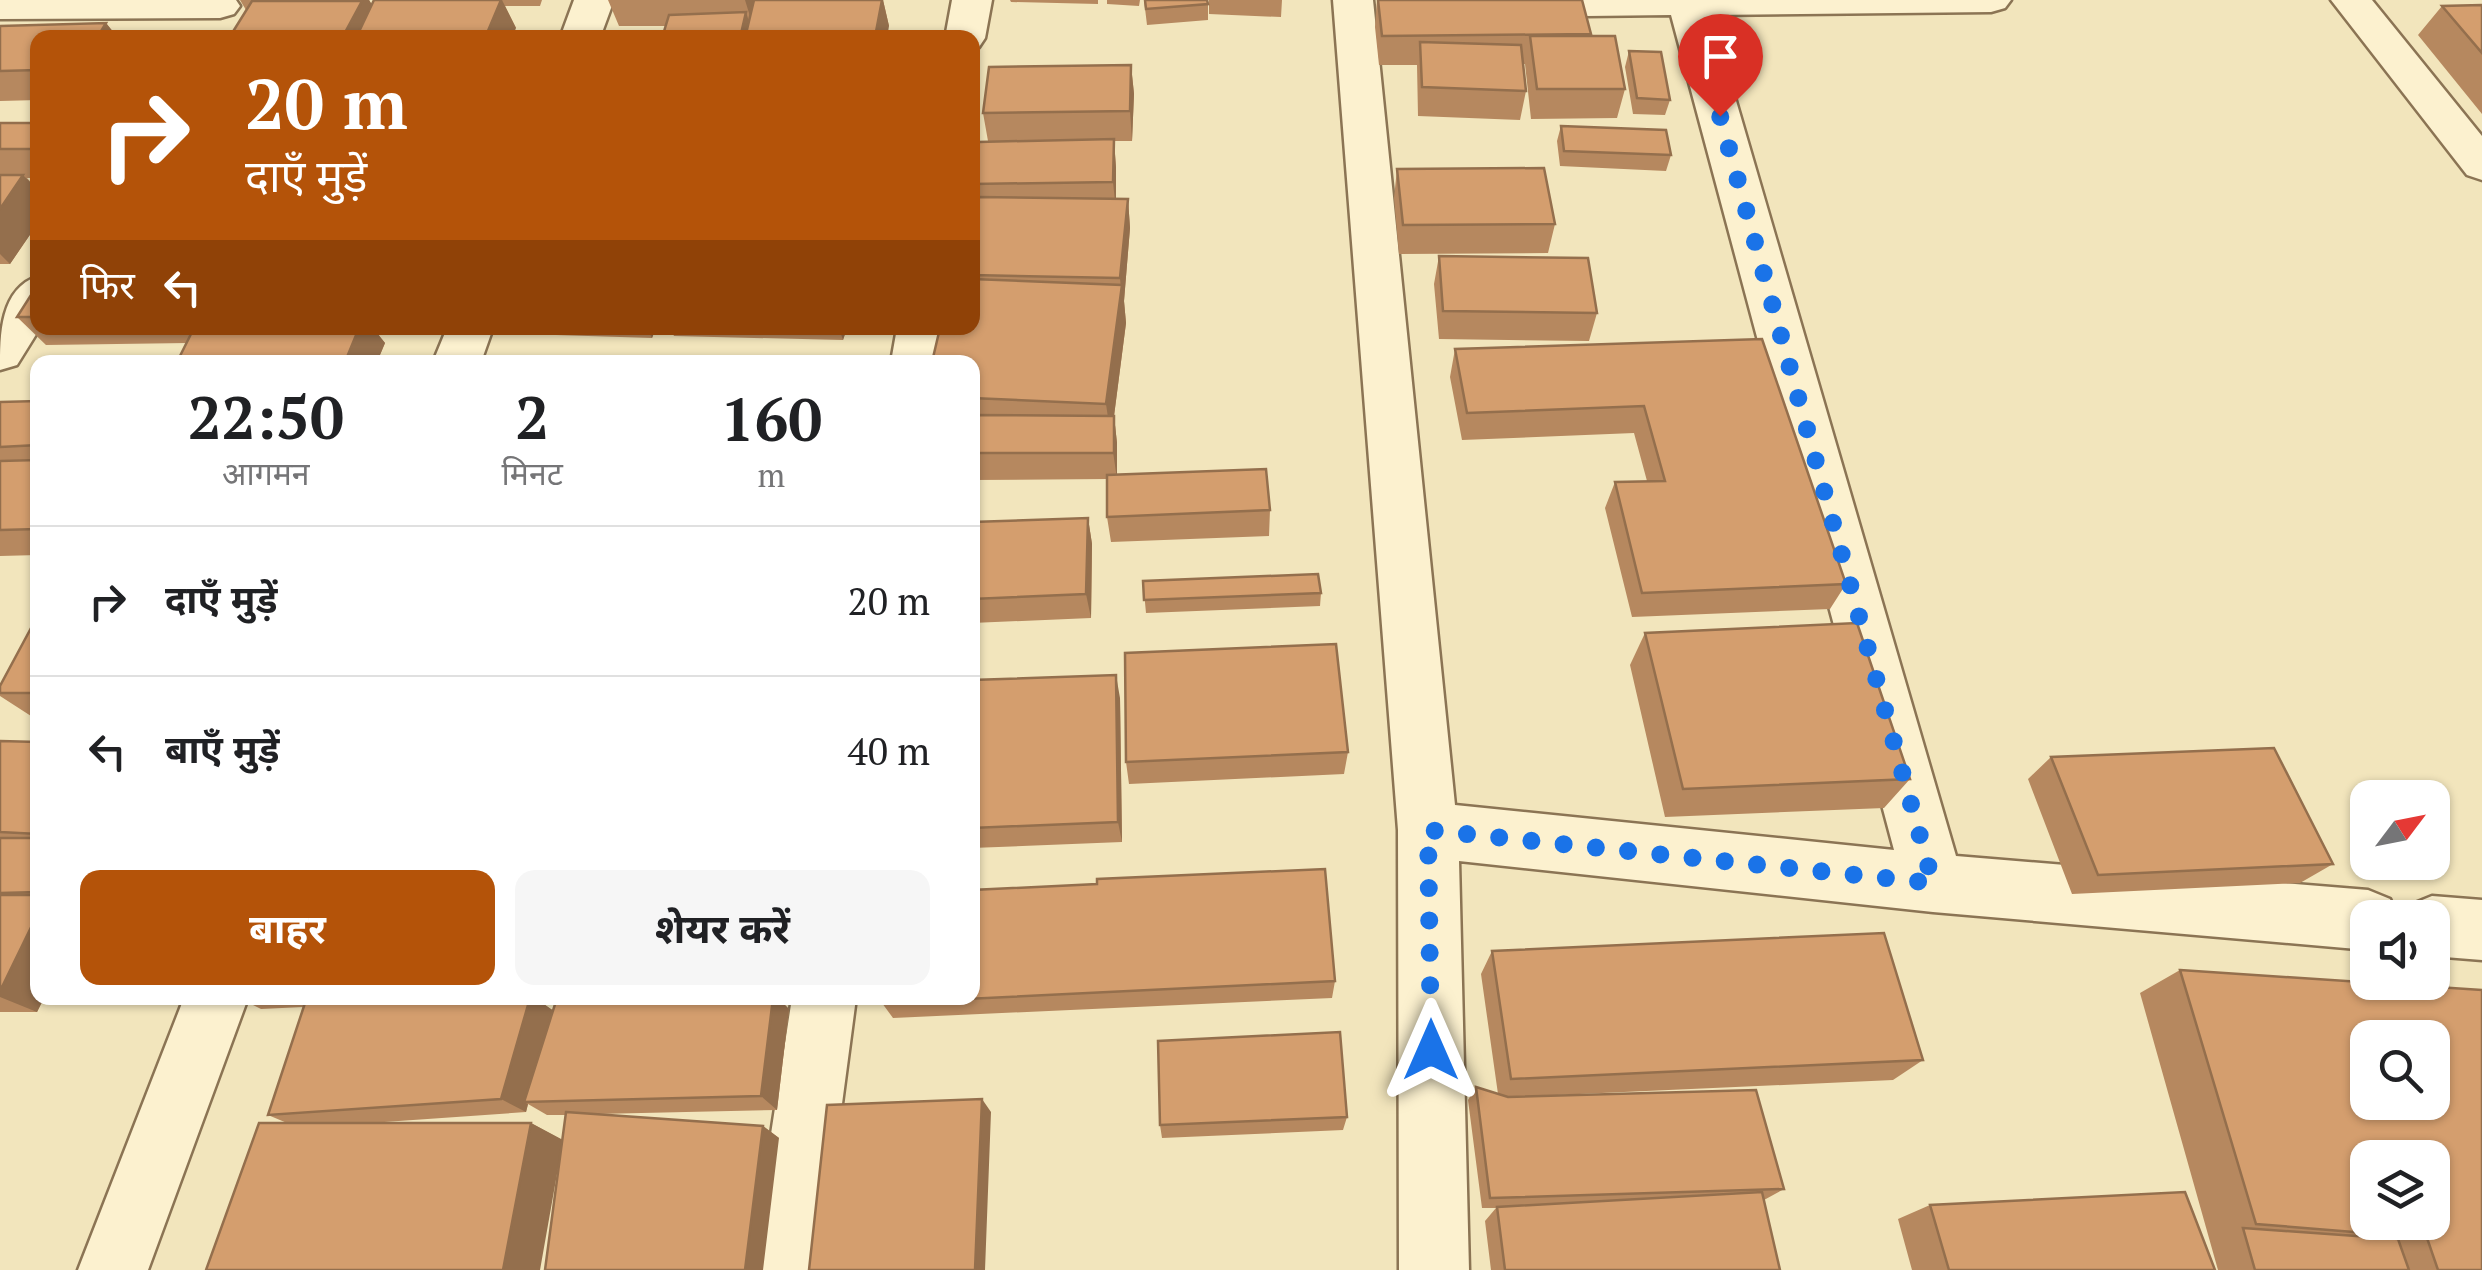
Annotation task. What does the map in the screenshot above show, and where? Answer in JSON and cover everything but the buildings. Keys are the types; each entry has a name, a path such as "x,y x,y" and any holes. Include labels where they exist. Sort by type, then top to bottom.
{"street":[{"path":"583,30 594,0"},
{"path":"966,30 972,0"},
{"path":"1472,6 1992,0"},
{"path":"2351,0 2482,165"},
{"path":"1687,1 1933,883"},
{"path":"1367,5 1428,830 1434,1270"},
{"path":"0,7 215,14"},
{"path":"0,352 30,305"},
{"path":"1428,830 1933,883 2350,918"},
{"path":"2450,927 2482,930"},
{"path":"113,1270 213,1005"},
{"path":"785,1270 823,1005"}],"route":[{"path":"1431,1050 1428,830 1933,883 1720,116"}]}
